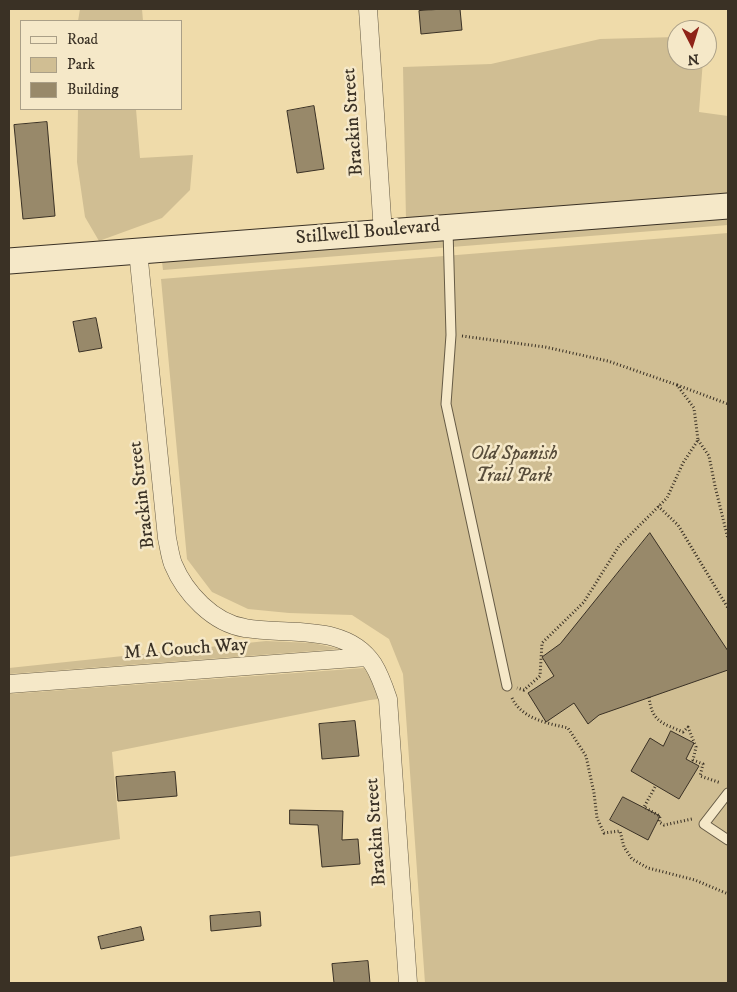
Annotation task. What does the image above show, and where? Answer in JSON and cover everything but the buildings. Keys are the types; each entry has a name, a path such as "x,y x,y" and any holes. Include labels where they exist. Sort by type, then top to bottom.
{"street":[{"name":"Brackin Street","path":"368,9 383,233"},
{"name":"Stillwell Boulevard","path":"9,261 728,206"},
{"name":"Brackin Street","path":"138,251 167,538 173,564 194,598 217,618 244,628 314,633 344,640 360,651 372,663 381,680 388,699 408,983"},
{"name":"M A Couch Way","path":"9,684 367,658"}],"lane":[{"path":"448,227 451,335 446,404 507,686"},
{"path":"728,793 704,824 728,840"}],"path":[{"path":"451,335 545,346 577,352 678,385 728,404"},
{"path":"678,385 694,408 698,440 709,456 714,486 728,539"},
{"path":"507,686 524,690 540,676 542,643 584,602 619,546 667,498 684,462 698,440"},
{"path":"658,506 678,525 728,608"},
{"path":"507,686 516,706 536,720 568,728 586,756 597,818 604,833 620,831 624,847 632,859 648,868 695,880 728,894"},
{"path":"650,697 651,710 658,721 682,732 688,727 696,747 694,760 703,764 700,776 728,787"},
{"path":"654,787 644,807 660,816 659,822 664,825 696,818"},
{"path":"713,888 728,894"}],"green space":[{"path":"80,9 142,9 143,20 78,20"},
{"path":"667,37 667,70 702,70 699,112 728,116 728,196 406,220 403,67 491,64 600,39"},
{"path":"78,110 136,110 140,158 193,155 190,190 162,218 99,241 85,217 77,162"},
{"path":"728,217 728,225 163,270 162,262 233,254"},
{"name":"Old Spanish Trail Park","path":"728,233 728,983 425,983 403,674 389,639 352,615 289,613 248,609 212,592 187,559 161,279"},
{"path":"266,641 313,643 340,649 9,674 9,668"},
{"path":"364,668 374,684 379,699 112,752 120,839 9,857 9,694"}]}
